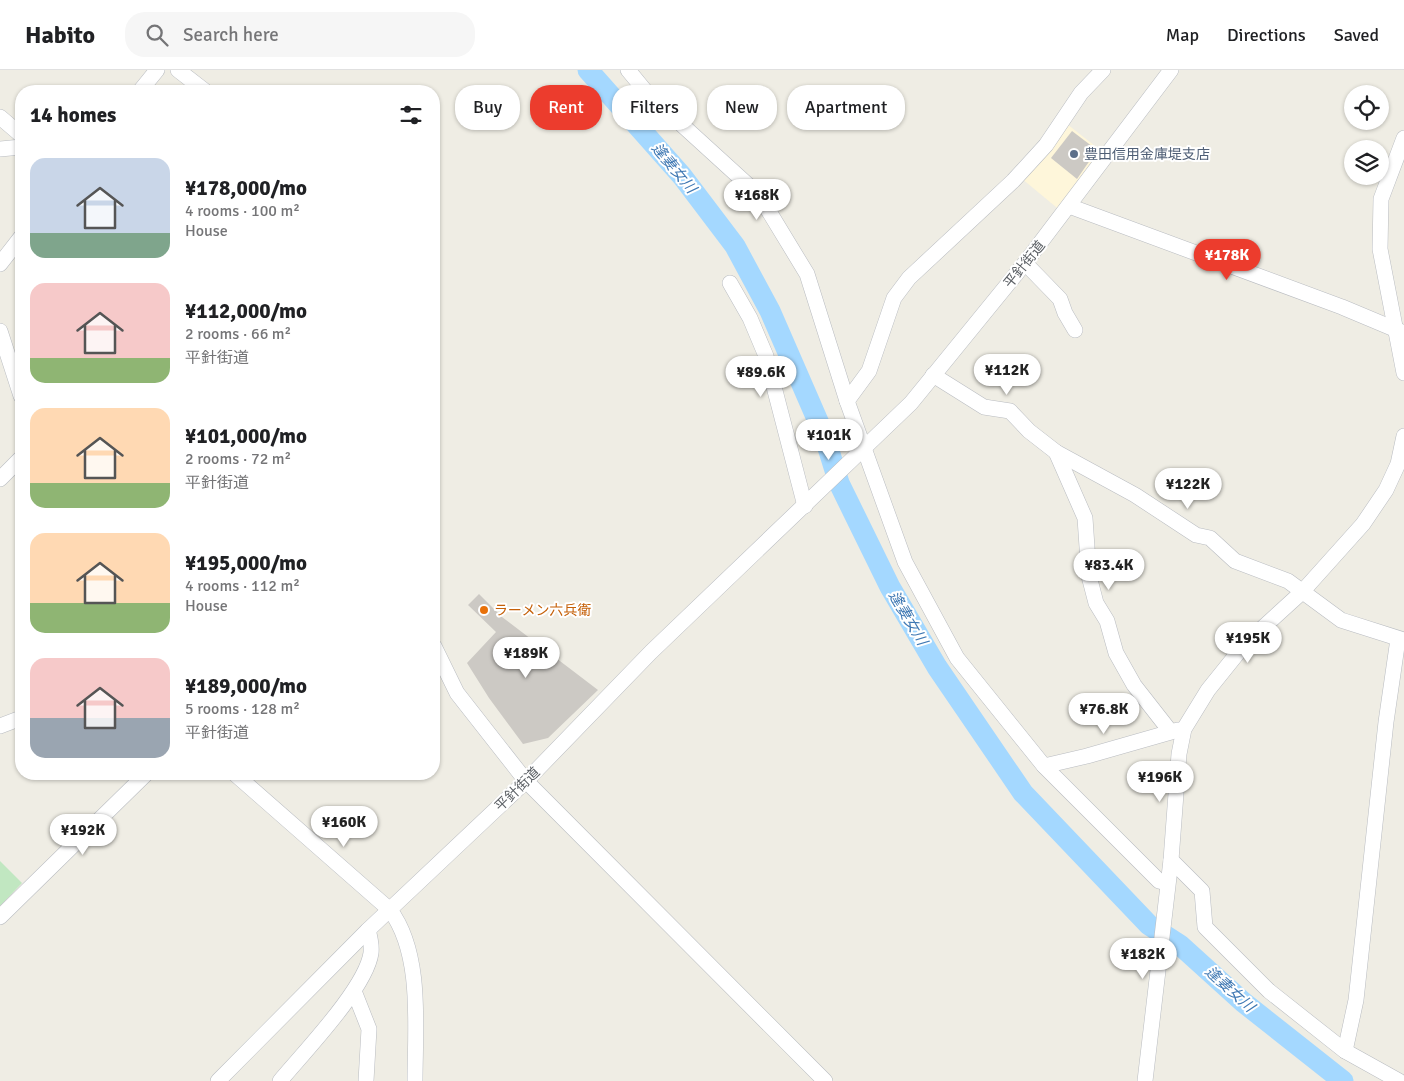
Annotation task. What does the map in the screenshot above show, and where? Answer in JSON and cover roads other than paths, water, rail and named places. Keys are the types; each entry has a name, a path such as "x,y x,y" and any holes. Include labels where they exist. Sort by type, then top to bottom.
{"street":[{"path":"145,85 157,70"},
{"path":"178,70 197,85"},
{"path":"628,70 647,93 759,195 808,274 847,401 905,562 957,658 1044,766 1159,881 1168,883"},
{"path":"847,401 869,371 894,298 909,278 1013,181 1046,145 1081,93 1103,70"},
{"name":"平針街道","path":"218,1081 368,930 526,781 651,652 911,404 1025,263 1171,70"},
{"path":"0,117 15,130"},
{"path":"1404,138 1381,199 1380,249 1400,332 1404,373"},
{"path":"0,149 15,148"},
{"path":"1069,206 1342,307 1400,332"},
{"path":"0,264 15,245"},
{"path":"1025,263 1060,299 1075,330"},
{"path":"730,283 750,318 766,356 810,501"},
{"path":"0,331 15,377"},
{"path":"933,375 984,407 1010,411 1029,431 1056,452 1135,495 1196,535 1210,538 1235,562 1288,580 1341,620 1401,640 1386,722 1356,1000 1345,1051"},
{"path":"1044,766 1087,756 1177,730 1245,644 1302,592 1363,524 1386,490 1398,464 1404,436"},
{"path":"1056,452 1085,518 1090,576 1096,603 1107,621 1116,653 1134,685 1177,730 1179,754 1171,860 1145,1081"},
{"path":"0,479 15,464"},
{"path":"440,658 457,693 526,781 825,1081"},
{"path":"0,726 15,720"},
{"path":"0,917 140,780"},
{"path":"242,780 390,910 397,920 413,969 416,988 416,1081"},
{"path":"1171,860 1202,892 1206,927 1269,991 1345,1051 1399,1081"},
{"path":"280,1081 354,991 364,974 371,953 368,930"},
{"path":"354,991 369,1028 366,1081"}],"waterway":[{"name":"逢妻女川","path":"588,70 682,176 735,246 770,311 824,435 839,483 890,587 937,667 1023,793 1149,925 1180,945 1243,1002 1343,1081"}],"place":[{"name":"豊田信用金庫堤支店","path":"1074,154"},
{"name":"ラーメン六兵衛","path":"484,610"}]}
